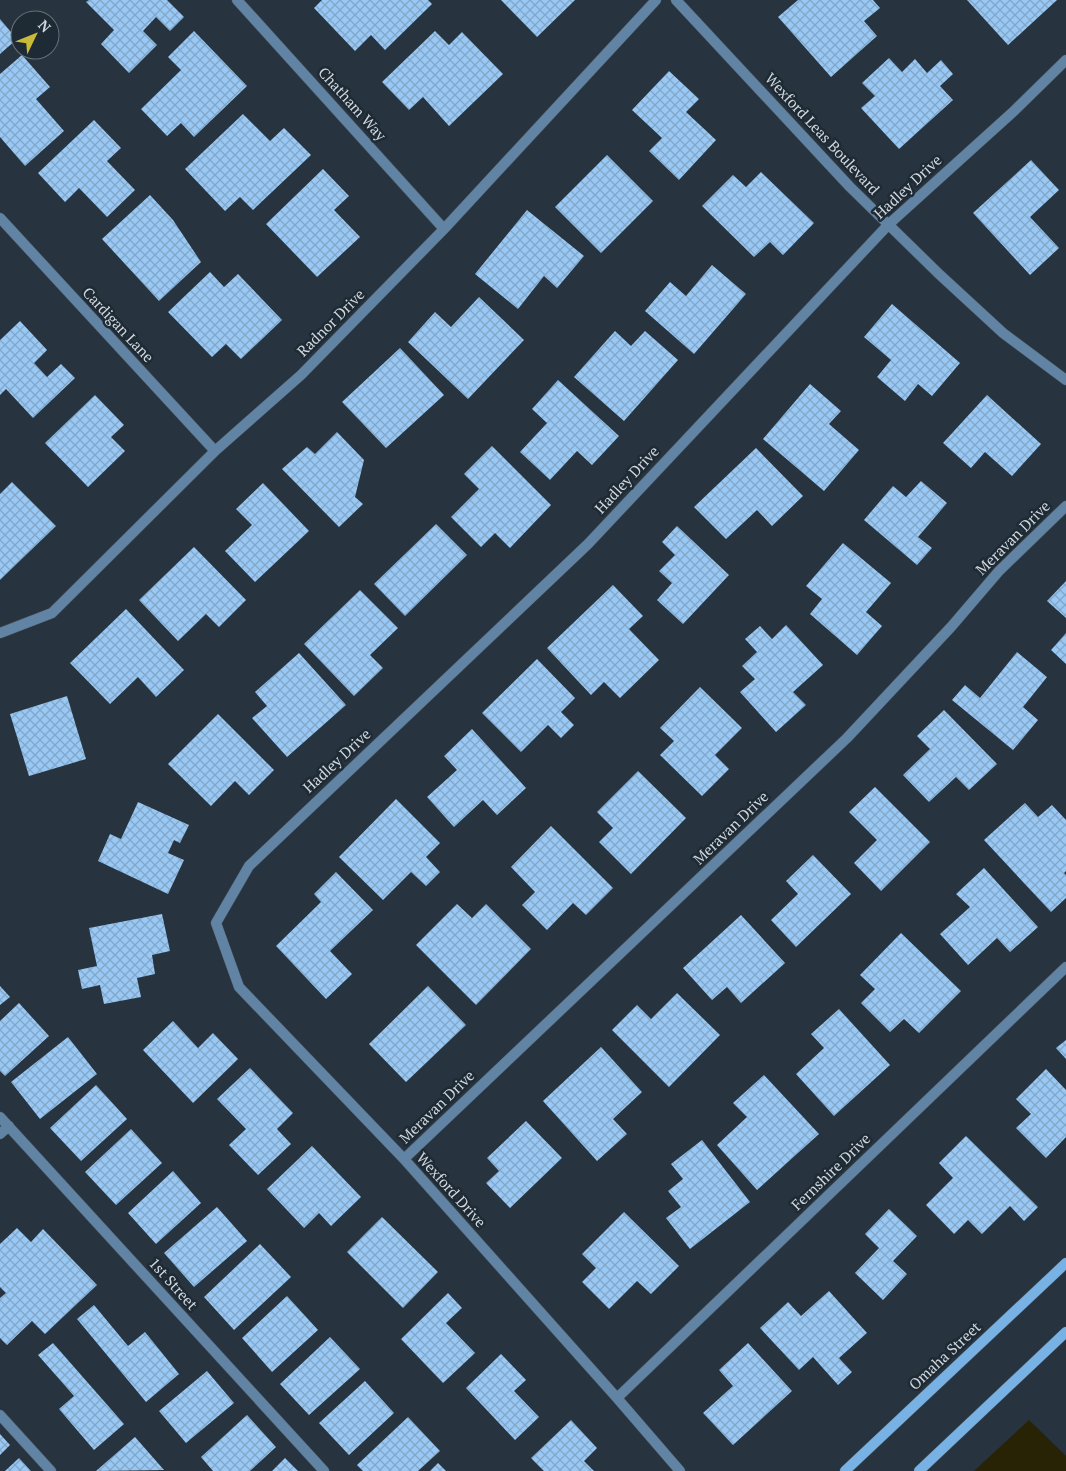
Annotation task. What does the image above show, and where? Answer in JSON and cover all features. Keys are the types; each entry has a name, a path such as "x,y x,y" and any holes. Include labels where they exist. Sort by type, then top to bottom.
{"main road":[{"name":"Omaha Street","path":"845,1471 1066,1263"},
{"path":"919,1471 1066,1332"}],"street":[{"name":"Chatham Way","path":"237,0 444,229"},
{"name":"Radnor Drive","path":"0,633 52,613 215,451 301,375 444,229 656,0"},
{"name":"Wexford Leas Boulevard","path":"676,0 850,187 1003,333 1066,380"},
{"name":"Hadley Drive","path":"216,923 248,866 588,544 888,224 1014,111 1066,60"},
{"name":"Cardigan Lane","path":"0,218 215,451"},
{"name":"Meravan Drive","path":"404,1160 847,738 951,627 999,571 1066,506"},
{"name":"Wexford Drive","path":"216,923 239,987 404,1160 618,1398 680,1471"},
{"name":"Fernshire Drive","path":"618,1398 1066,967"},
{"name":"1st Street","path":"0,1117 324,1471"},
{"path":"0,1134 9,1126"},
{"path":"0,1415 51,1471"}],"shaded area":[{"path":"1029,1420 1066,1456 1066,1471 974,1471"}],"building":[{"path":"89,0 167,0 184,17 170,31 156,17 143,31 157,45 129,73 101,44 114,30 86,2"},
{"path":"322,0 428,0 432,4 385,50 371,35 355,51 314,8"},
{"path":"501,0 575,0 537,37"},
{"path":"798,0 873,0 880,8 864,21 877,36 831,77 778,17"},
{"path":"967,0 1057,0 1008,45"},
{"path":"0,19 10,31 10,45 0,54"},
{"path":"194,31 247,86 194,137 181,123 167,136 141,109 181,70 168,57"},
{"path":"435,31 449,45 462,32 503,74 449,126 423,97 409,110 382,82"},
{"path":"889,58 902,72 915,59 927,73 941,60 953,74 940,86 953,100 899,149 861,108 875,96 862,83"},
{"path":"16,60 26,60 50,87 36,99 64,131 25,166 0,137 0,74"},
{"path":"669,71 699,99 686,112 716,140 679,180 649,151 662,138 632,110"},
{"path":"243,114 270,141 284,128 311,155 253,210 240,197 225,211 185,169"},
{"path":"94,120 121,148 107,161 135,190 107,217 79,188 65,202 38,173"},
{"path":"607,155 653,201 601,253 555,207"},
{"path":"1031,160 1059,190 1030,217 1059,248 1030,275 973,213"},
{"path":"323,169 349,196 334,210 360,237 317,277 266,224"},
{"path":"761,172 814,223 783,255 770,242 754,257 702,206 733,175 746,187"},
{"path":"150,195 173,220 201,262 159,301 102,239"},
{"path":"527,210 584,256 557,288 544,276 518,309 475,274"},
{"path":"712,265 746,294 694,354 645,311 670,282 686,296"},
{"path":"210,272 224,287 238,274 282,320 241,359 226,344 212,357 168,312"},
{"path":"479,297 524,340 468,399 408,342 435,312 451,327"},
{"path":"892,304 960,363 932,396 918,384 905,401 877,377 891,360 864,337"},
{"path":"20,321 47,350 34,363 47,377 61,364 75,378 33,418 6,389 0,395 0,340"},
{"path":"615,331 631,346 645,331 678,360 624,421 574,377"},
{"path":"400,348 444,395 386,448 342,402"},
{"path":"558,380 619,436 592,465 577,451 550,480 520,452 547,423 532,409"},
{"path":"810,384 841,411 829,424 859,450 824,491 763,439"},
{"path":"95,395 124,425 111,437 125,451 88,487 45,443"},
{"path":"987,395 1041,444 1012,476 985,452 971,468 943,443"},
{"path":"337,432 364,460 355,497 363,504 339,527 282,469 307,447 315,454"},
{"path":"492,446 551,505 510,548 495,533 481,547 451,517 479,489 464,474"},
{"path":"756,448 803,496 772,526 757,510 726,539 694,507"},
{"path":"921,481 947,503 918,537 932,548 917,565 864,520 893,486 906,497"},
{"path":"12,482 56,526 0,580 0,494"},
{"path":"263,483 309,531 255,582 225,551 252,525 236,509"},
{"path":"436,524 467,555 405,616 374,584"},
{"path":"677,526 729,575 683,624 657,600 672,583 659,571 675,555 662,542"},
{"path":"843,543 891,583 866,612 882,626 857,655 810,614 822,599 806,586"},
{"path":"194,547 246,600 219,627 206,614 178,641 139,600"},
{"path":"1066,581 1066,618 1047,601"},
{"path":"613,585 643,616 629,629 659,660 620,698 604,682 591,695 547,648"},
{"path":"360,590 398,628 370,655 383,668 354,696 304,644"},
{"path":"126,609 184,670 156,697 138,677 110,704 70,663"},
{"path":"786,625 823,665 793,692 806,705 776,732 740,692 755,679 742,666 757,652 745,639 760,626 772,639"},
{"path":"1066,633 1066,664 1051,650"},
{"path":"1017,652 1047,677 1023,707 1038,720 1013,750 952,700 965,685 980,698"},
{"path":"299,653 346,705 287,757 252,718 267,706 255,692"},
{"path":"537,659 575,698 561,712 574,725 561,738 548,725 521,752 482,713"},
{"path":"700,687 742,728 715,755 729,769 702,796 660,755 674,741 660,728"},
{"path":"67,696 86,759 29,776 10,714"},
{"path":"944,710 997,764 969,790 956,777 929,802 903,775 930,749 917,736"},
{"path":"218,714 274,770 249,795 235,781 211,806 168,764"},
{"path":"472,729 526,788 497,815 483,800 454,827 427,797 457,770 444,756"},
{"path":"638,771 686,818 631,874 599,842 613,828 597,812"},
{"path":"875,787 930,842 881,891 854,863 877,840 849,812"},
{"path":"396,799 440,843 426,857 440,872 426,886 411,872 383,900 339,857"},
{"path":"138,802 189,825 180,843 174,840 168,853 184,860 168,894 98,861 110,834 121,839"},
{"path":"1025,803 1038,817 1052,805 1066,820 1066,871 1064,873 1066,875 1066,898 1051,912 984,840"},
{"path":"551,826 613,888 586,915 573,903 547,930 522,905 535,892 511,867"},
{"path":"813,855 851,894 796,947 771,920 798,894 786,881"},
{"path":"984,868 1038,927 1010,952 997,938 968,965 940,934 970,907 956,894"},
{"path":"336,872 373,910 330,951 352,974 326,999 276,946 321,902 314,894"},
{"path":"457,904 472,918 486,904 531,949 476,1005 416,945"},
{"path":"162,914 170,951 152,955 155,974 137,978 141,997 104,1004 100,985 82,989 78,970 97,966 89,928"},
{"path":"741,915 785,963 741,1003 727,987 712,1000 683,968"},
{"path":"901,933 961,991 919,1033 904,1019 890,1032 861,1003 875,989 860,975"},
{"path":"0,986 10,997 0,1005"},
{"path":"428,986 466,1025 406,1082 369,1044"},
{"path":"677,993 720,1035 669,1087 612,1030 637,1005 651,1019"},
{"path":"19,1003 49,1036 5,1076 0,1071 0,1021"},
{"path":"839,1009 890,1065 834,1116 796,1074 824,1048 811,1034"},
{"path":"173,1021 198,1048 213,1033 238,1059 193,1103 143,1050"},
{"path":"68,1037 97,1074 40,1119 11,1082"},
{"path":"1066,1040 1066,1059 1056,1048"},
{"path":"601,1047 642,1092 613,1119 627,1134 597,1161 543,1101"},
{"path":"250,1068 293,1113 277,1129 291,1144 258,1175 229,1145 246,1129 217,1099"},
{"path":"1046,1069 1066,1090 1066,1137 1046,1158 1016,1128 1031,1114 1016,1099"},
{"path":"764,1075 819,1134 757,1190 717,1145 747,1117 733,1103"},
{"path":"96,1085 127,1119 81,1161 50,1128"},
{"path":"526,1121 562,1158 510,1208 486,1183 499,1171 487,1158"},
{"path":"131,1129 162,1163 116,1205 85,1172"},
{"path":"966,1136 1038,1207 1024,1221 1010,1206 982,1234 968,1220 954,1234 926,1205 953,1178 939,1163"},
{"path":"702,1140 750,1202 690,1249 666,1218 681,1207 668,1191 683,1179 671,1164"},
{"path":"312,1146 361,1197 331,1226 319,1213 304,1228 267,1189"},
{"path":"173,1171 201,1203 156,1244 128,1213"},
{"path":"217,1207 247,1241 194,1287 164,1253"},
{"path":"889,1209 917,1236 893,1261 907,1274 883,1300 855,1273 879,1248 865,1234"},
{"path":"624,1212 679,1266 651,1294 637,1281 609,1309 582,1282 596,1268 582,1254"},
{"path":"382,1217 438,1272 403,1308 347,1252"},
{"path":"17,1228 31,1242 43,1229 97,1285 45,1334 32,1321 7,1345 0,1338 0,1298 6,1293 0,1287 0,1244"},
{"path":"260,1244 291,1277 234,1330 204,1297"},
{"path":"829,1291 867,1333 839,1358 852,1372 838,1385 813,1357 799,1370 760,1328 788,1302 801,1316"},
{"path":"448,1293 462,1308 446,1323 475,1353 443,1383 401,1339"},
{"path":"287,1296 318,1330 272,1372 242,1338"},
{"path":"94,1305 128,1346 145,1332 179,1374 146,1402 77,1319"},
{"path":"330,1337 360,1369 309,1415 280,1384"},
{"path":"53,1343 124,1424 94,1450 59,1409 74,1396 38,1355"},
{"path":"748,1343 792,1391 733,1445 703,1413 733,1386 719,1370"},
{"path":"501,1354 526,1380 514,1391 539,1417 515,1440 466,1388"},
{"path":"207,1371 234,1403 186,1443 159,1411"},
{"path":"365,1381 394,1413 349,1455 319,1423"},
{"path":"247,1415 276,1447 250,1471 213,1471 201,1457"},
{"path":"408,1417 440,1451 418,1471 363,1471 357,1465"},
{"path":"571,1420 597,1448 584,1461 594,1471 544,1471 531,1458"},
{"path":"0,1434 10,1445 0,1455"},
{"path":"135,1437 164,1470 96,1471"},
{"path":"19,1458 31,1471 5,1471"},
{"path":"285,1458 298,1471 272,1471"},
{"path":"438,1463 446,1471 430,1471"}]}
